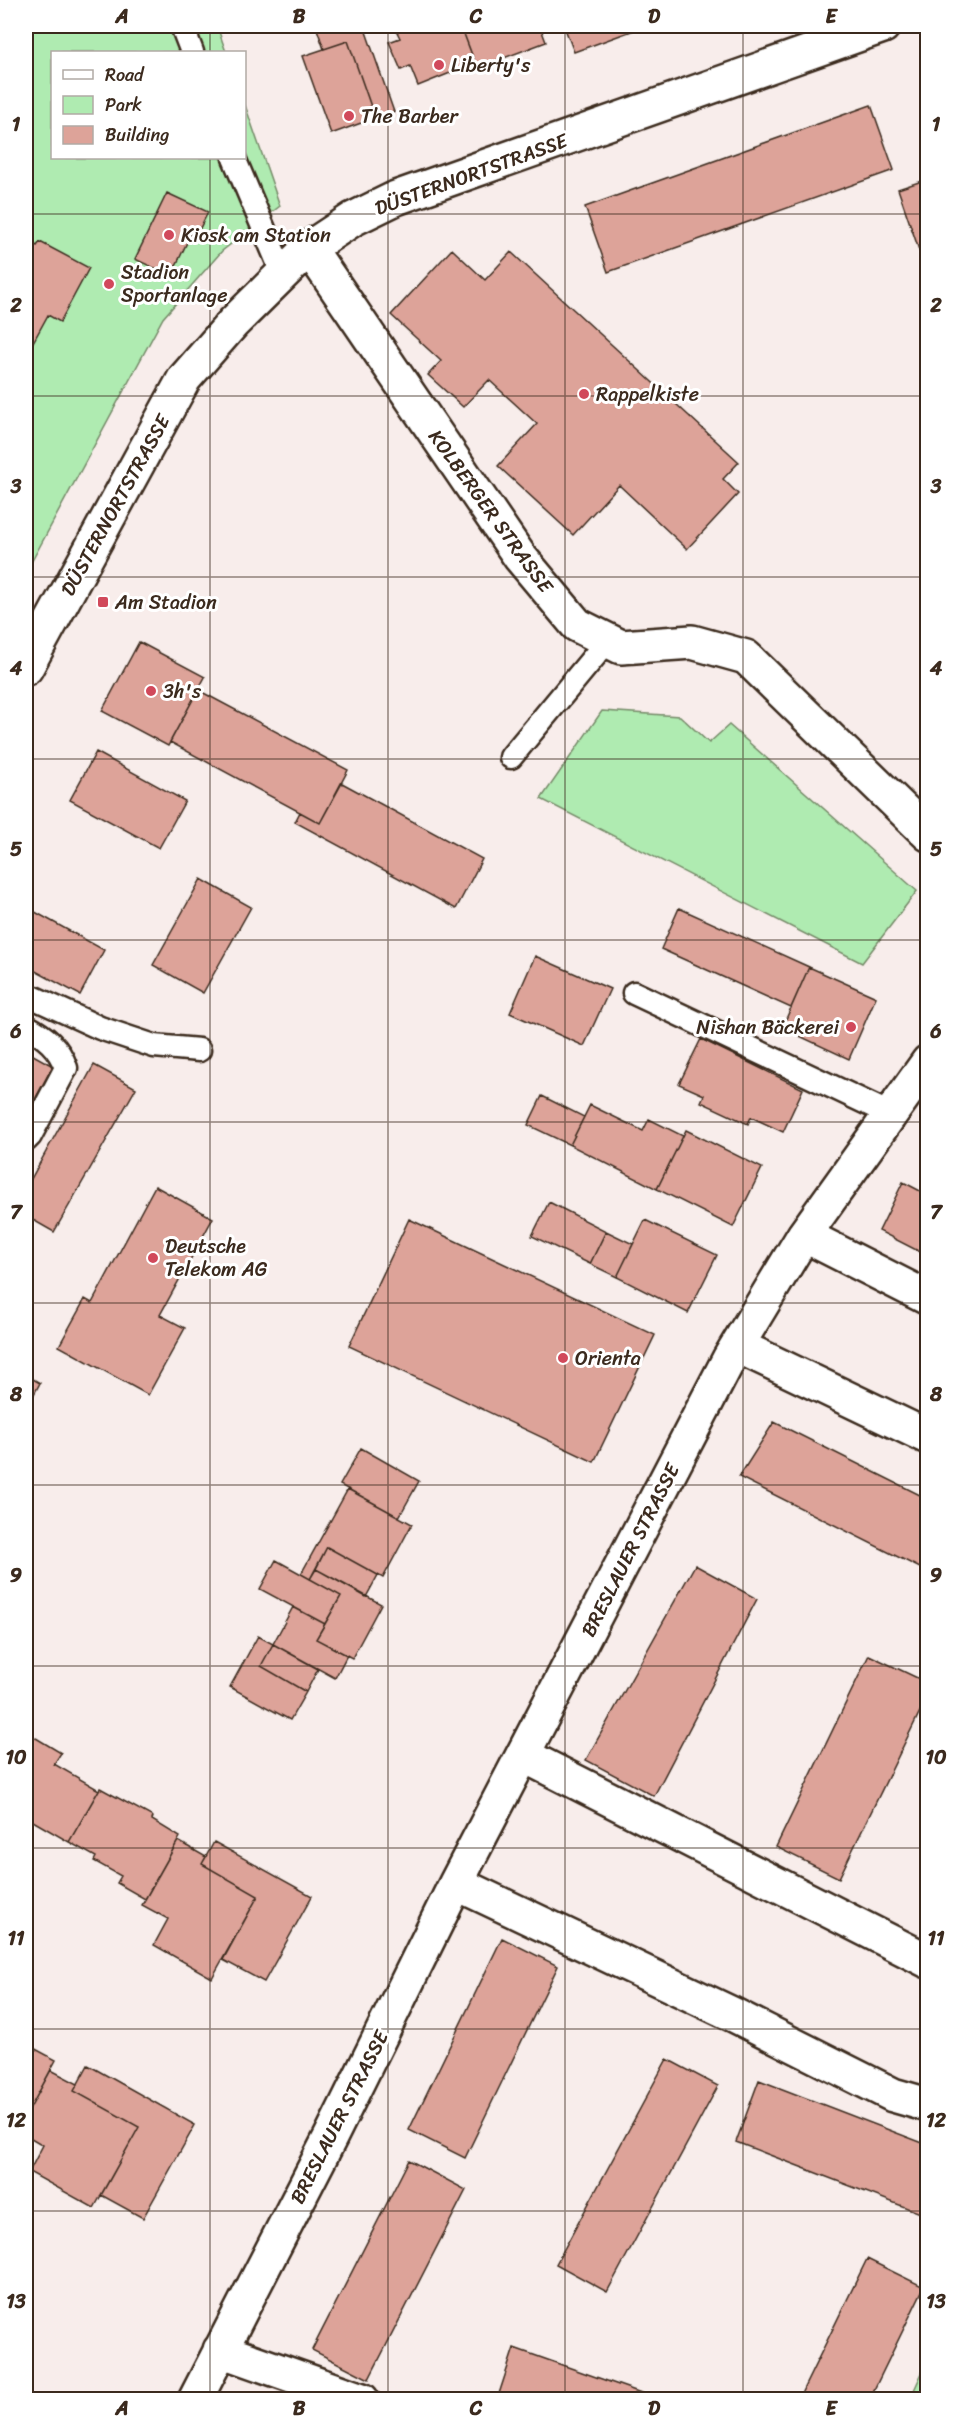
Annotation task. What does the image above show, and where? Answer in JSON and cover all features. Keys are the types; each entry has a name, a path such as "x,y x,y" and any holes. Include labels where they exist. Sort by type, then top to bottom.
{"street":[{"name":"DÜSTERNORTSTRASSE","path":"26,668 184,379 282,272 309,248 353,219 396,198 883,26"},
{"name":"KOLBERGER STRASSE","path":"309,248 520,557 577,625 621,647 692,642 746,657 927,834"},
{"name":"BRESLAUER STRASSE","path":"195,2400 331,2136 456,1883 724,1369 804,1235 927,1062"},
{"path":"804,1235 927,1298"},
{"path":"738,1347 927,1437"},
{"path":"523,1755 927,1961"},
{"path":"456,1883 734,2015 893,2095 927,2105"},
{"path":"219,2350 362,2400"}],"lane":[{"path":"182,26 192,51"},
{"path":"234,159 282,272"},
{"path":"511,757 608,640"},
{"path":"26,993 100,1028 154,1046 199,1050"},
{"path":"634,993 890,1114"},
{"path":"26,1026 39,1032 60,1052 66,1068 26,1140"}],"green space":[{"name":"Stadion Sportanlage","path":"26,26 217,26 226,51 51,51 51,159 246,159 246,108 280,206 222,251 163,318 26,572"},
{"path":"602,711 680,716 709,743 729,725 917,891 862,963 541,799"},
{"path":"927,2362 927,2399 910,2399"}],"building":[{"path":"316,26 364,26 394,112 375,118 348,41 324,49"},
{"path":"407,26 461,26 475,63 418,86 410,66 401,70 389,42 400,38 396,30"},
{"path":"461,26 540,26 546,42 477,68"},
{"path":"564,26 636,26 637,29 574,52"},
{"path":"348,41 375,118 331,134 303,56"},
{"path":"871,105 894,170 608,272 585,207"},
{"path":"928,179 928,250 920,253 898,189"},
{"name":"Kiosk am Station","path":"167,193 208,212 196,236 191,234 171,276 135,259"},
{"path":"26,240 37,246 40,242 89,268 60,322 48,315 26,355"},
{"name":"Rappelkiste","path":"452,249 485,280 511,252 739,462 723,479 738,494 687,549 619,485 573,535 498,466 537,424 489,380 463,407 428,375 441,361 391,315"},
{"path":"139,642 205,677 168,746 102,711"},
{"path":"198,690 348,770 320,823 170,742"},
{"path":"96,752 185,801 159,848 70,800"},
{"path":"342,783 482,859 456,909 295,822 300,812 320,823"},
{"path":"201,879 251,907 203,993 153,965"},
{"path":"26,907 104,950 80,995 26,966"},
{"path":"679,908 809,967 791,1008 661,949"},
{"path":"535,956 610,989 584,1046 510,1013"},
{"path":"809,967 876,997 849,1059 782,1028"},
{"path":"701,1039 803,1089 783,1132 751,1117 748,1124 701,1102 704,1095 679,1084"},
{"path":"26,1051 53,1066 29,1111 26,1110"},
{"path":"94,1065 136,1088 54,1232 26,1216 26,1188"},
{"path":"542,1096 584,1117 570,1145 528,1125"},
{"path":"590,1105 643,1131 649,1119 683,1136 657,1189 570,1145"},
{"path":"686,1130 762,1168 733,1227 657,1189"},
{"path":"903,1182 928,1195 928,1256 879,1231"},
{"name":"Deutsche Telekom AG","path":"155,1186 213,1218 160,1315 185,1328 148,1395 59,1346 85,1299 92,1303"},
{"path":"549,1202 606,1231 590,1264 532,1236"},
{"path":"409,1219 655,1335 594,1462 349,1346"},
{"path":"645,1220 717,1255 688,1313 617,1277"},
{"path":"606,1231 633,1244 617,1277 590,1264"},
{"path":"26,1375 40,1383 26,1409"},
{"path":"774,1422 928,1499 928,1572 739,1477"},
{"path":"361,1448 419,1481 399,1517 340,1485"},
{"path":"348,1489 412,1524 383,1578 327,1547 310,1579 301,1574"},
{"path":"327,1547 378,1575 366,1597 316,1569"},
{"path":"276,1560 341,1596 325,1624 260,1589"},
{"path":"695,1565 757,1599 654,1796 586,1760"},
{"path":"316,1569 381,1604 352,1658 316,1639 341,1596 310,1579"},
{"path":"293,1607 325,1624 316,1639 347,1655 335,1678 273,1644"},
{"path":"258,1636 273,1644 261,1666 306,1692 290,1720 230,1687"},
{"path":"273,1644 318,1669 306,1692 261,1666"},
{"path":"869,1655 928,1683 928,1695 839,1878 776,1847"},
{"path":"26,1732 61,1753 54,1764 99,1790 69,1842 26,1817"},
{"path":"100,1788 153,1817 152,1820 180,1837 145,1899 117,1883 121,1876 94,1861 96,1857 69,1842"},
{"path":"178,1841 206,1857 202,1864 258,1896 212,1978 154,1945 168,1919 142,1905"},
{"path":"214,1842 312,1896 264,1982 223,1960 258,1896 202,1864"},
{"path":"502,1938 558,1966 465,2158 409,2130"},
{"path":"26,2040 30,2043 28,2045 56,2060 26,2116"},
{"path":"667,2059 718,2086 607,2292 556,2264"},
{"path":"88,2065 195,2125 143,2218 101,2195 139,2127 74,2091"},
{"path":"51,2070 78,2084 74,2091 139,2127 94,2208 29,2172 43,2145 26,2135 26,2116"},
{"path":"759,2080 928,2145 928,2216 736,2142"},
{"path":"409,2160 466,2190 369,2379 312,2350"},
{"path":"867,2259 924,2287 869,2400 798,2400"},
{"path":"514,2348 661,2400 497,2400"},
{"path":"26,2393 38,2400 26,2400"}],"place":[{"name":"Liberty's","path":"439,65"},
{"name":"The Barber","path":"349,116"},
{"name":"Kiosk am Station","path":"169,235"},
{"name":"Stadion Sportanlage","path":"109,284"},
{"name":"Rappelkiste","path":"584,394"},
{"name":"Am Stadion","path":"103,602"},
{"name":"3h's","path":"151,691"},
{"name":"Nishan Bäckerei","path":"851,1027"},
{"name":"Deutsche Telekom AG","path":"153,1258"},
{"name":"Orienta","path":"563,1358"}]}
